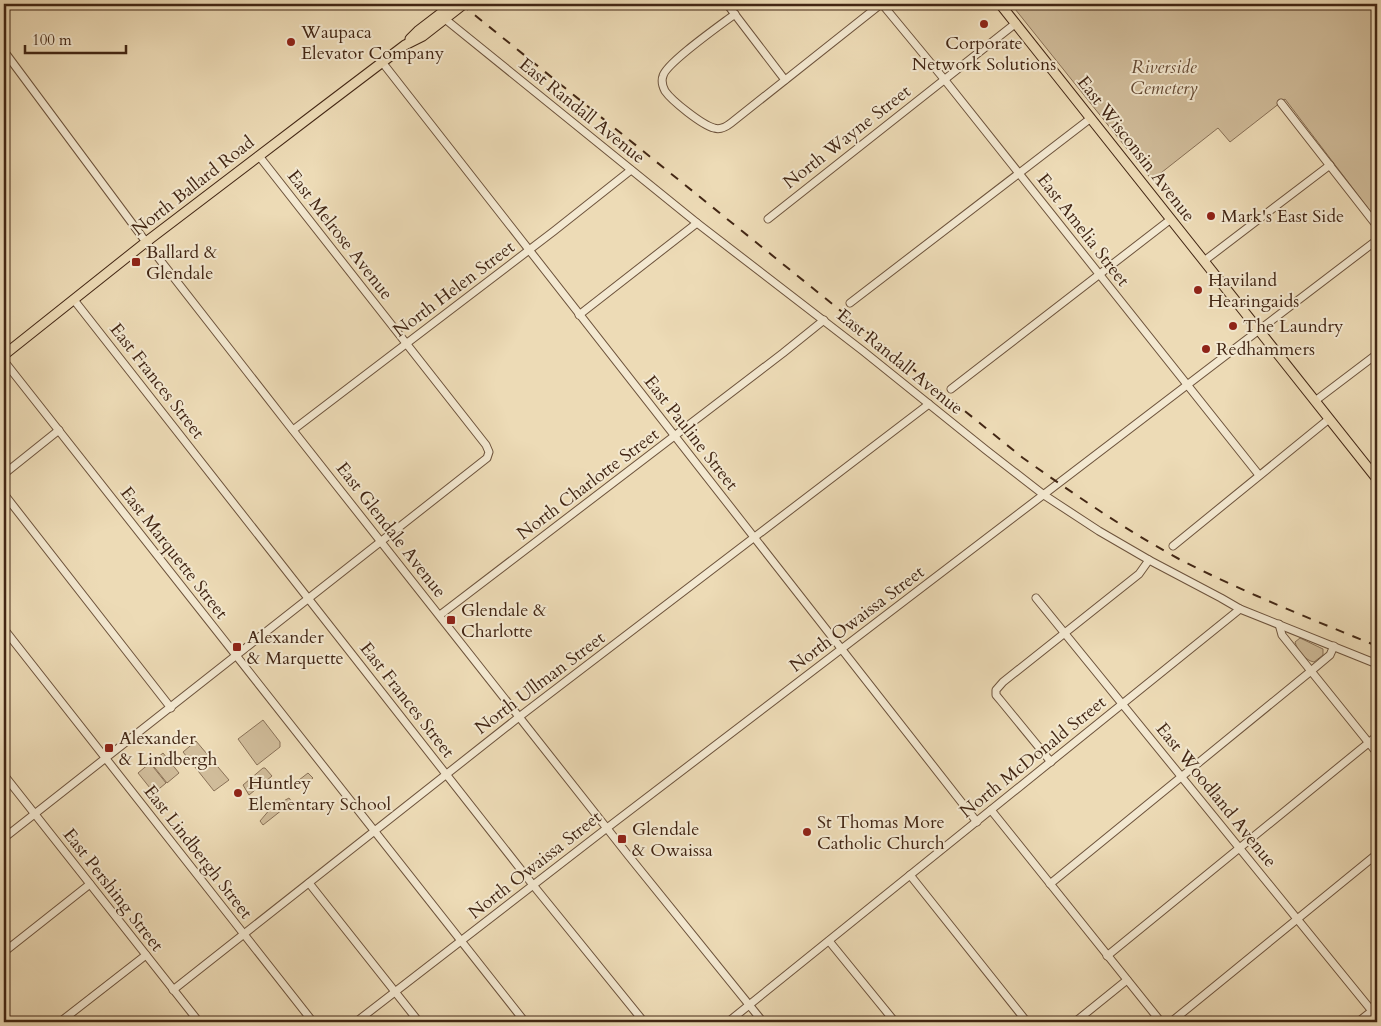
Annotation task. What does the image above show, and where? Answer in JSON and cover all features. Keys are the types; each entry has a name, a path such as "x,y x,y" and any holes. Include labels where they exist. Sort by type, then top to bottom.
{"main road":[{"name":"North Ballard Road","path":"405,45 419,30 453,4"},
{"name":"North Ballard Road","path":"4,355 146,242 382,62 405,45 423,36 464,4"},
{"name":"East Wisconsin Avenue","path":"1000,4 1377,479"}],"street":[{"path":"727,4 785,80"},
{"path":"735,14 670,65 662,77 664,89 699,120 713,128 720,128 731,123 882,4"},
{"name":"East Amelia Street","path":"882,4 944,79 1259,476"},
{"name":"East Randall Avenue","path":"445,19 697,223 824,320 1044,494 1099,531 1148,560 1240,609 1377,664"},
{"name":"North Wayne Street","path":"768,219 1016,23"},
{"name":"East Glendale Avenue","path":"4,51 146,242 519,717 762,1022"},
{"name":"East Pauline Street","path":"382,62 977,822"},
{"path":"1281,103 1377,226"},
{"path":"850,303 1091,118"},
{"name":"East Melrose Avenue","path":"259,156 486,445 487,458 381,541"},
{"path":"1204,260 1330,165"},
{"name":"North Helen Street","path":"293,430 631,170"},
{"path":"951,389 1171,219"},
{"path":"580,315 697,223"},
{"name":"North Owaissa Street","path":"356,1022 1377,240"},
{"name":"East Frances Street","path":"74,300 533,885 644,1022"},
{"name":"North Charlotte Street","path":"440,615 824,320"},
{"path":"1315,401 1377,354"},
{"name":"East Marquette Street","path":"4,361 525,1022"},
{"name":"North Ullman Street","path":"173,990 519,717 929,404"},
{"path":"1173,546 1329,419"},
{"path":"4,474 59,430"},
{"path":"4,494 171,708"},
{"path":"4,838 381,541"},
{"path":"1051,762 995,692 1003,682 1138,574 1148,560"},
{"name":"East Woodland Avenue","path":"1036,598 1297,919 1375,1009"},
{"name":"North McDonald Street","path":"728,1022 1240,609"},
{"path":"1279,624 1282,635 1377,753"},
{"name":"East Lindbergh Street","path":"4,629 313,1022"},
{"path":"1050,884 1311,671 1330,655 1334,646"},
{"path":"1107,956 1377,736"},
{"name":"East Pershing Street","path":"4,775 199,1022"},
{"path":"991,810 1161,1022"},
{"path":"1171,1022 1377,854"},
{"path":"910,875 1027,1022"},
{"path":"309,883 419,1022"},
{"path":"4,952 90,884"},
{"path":"829,941 895,1022"},
{"path":"60,1022 146,955"},
{"path":"1075,1022 1126,980"},
{"path":"1358,1022 1375,1009"}],"green space":[{"name":"Riverside Cemetery","path":"1011,4 1377,4 1377,220 1285,99 1230,142 1218,128 1152,180"},
{"path":"1300,638 1323,649 1323,655 1314,662 1308,660 1302,655 1296,645 1295,642"},
{"path":"263,720 280,742 280,747 257,765 238,739"},
{"path":"196,741 229,780 214,791 183,752"},
{"path":"163,753 179,773 167,783 151,763"},
{"path":"150,763 166,783 154,793 138,773"},
{"path":"263,768 272,776 249,795 243,785"},
{"path":"308,773 313,778 304,786 299,780"},
{"path":"289,798 292,802 263,825 260,821 271,808"}],"railway":[{"path":"461,4 1023,458 1080,498 1159,548 1203,571 1252,594 1377,646"}],"place":[{"name":"Corporate Network Solutions","path":"984,24"},
{"name":"Waupaca Elevator Company","path":"291,42"},
{"name":"Mark's East Side","path":"1211,216"},
{"name":"Ballard & Glendale","path":"136,262"},
{"name":"Haviland Hearingaids","path":"1198,290"},
{"name":"The Laundry","path":"1233,326"},
{"name":"Redhammers","path":"1206,349"},
{"name":"Glendale & Charlotte","path":"451,620"},
{"name":"Alexander & Marquette","path":"237,647"},
{"name":"Alexander & Lindbergh","path":"109,748"},
{"name":"Huntley Elementary School","path":"238,793"},
{"name":"St Thomas More Catholic Church","path":"807,832"},
{"name":"Glendale & Owaissa","path":"622,839"}]}
